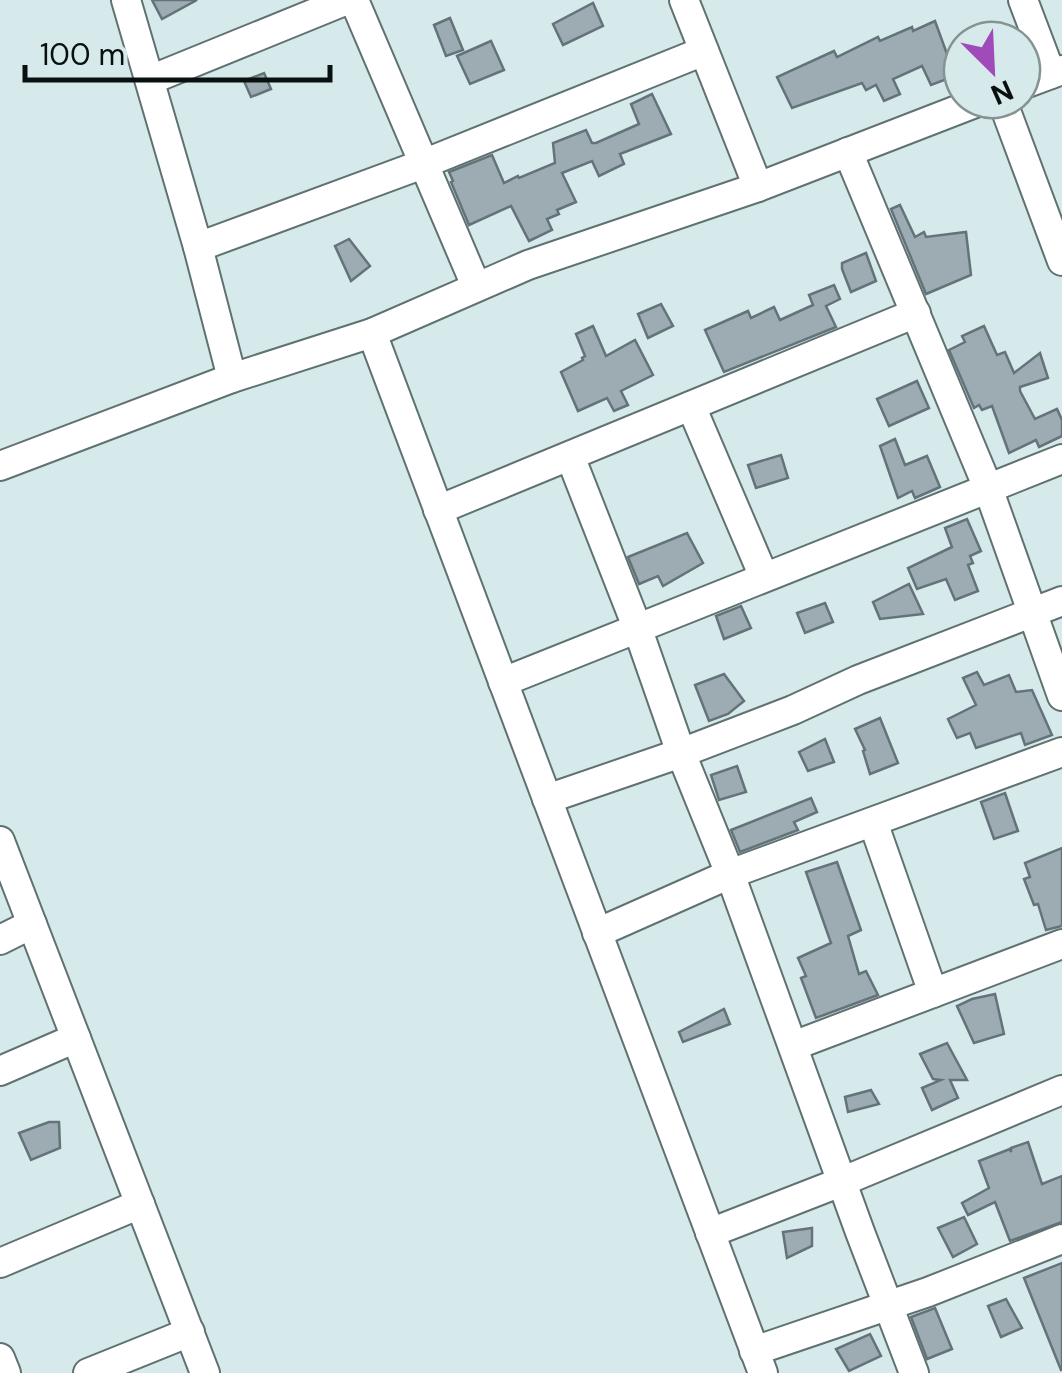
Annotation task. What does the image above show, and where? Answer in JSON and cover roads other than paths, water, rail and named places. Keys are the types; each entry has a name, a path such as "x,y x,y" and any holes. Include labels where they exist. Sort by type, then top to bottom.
{"street":[{"path":"126,0 232,378"},
{"path":"150,80 346,0"},
{"path":"354,0 476,286"},
{"path":"684,0 758,187"},
{"path":"1023,0 1057,72"},
{"path":"198,247 423,164 704,51"},
{"path":"0,466 232,378 372,333 476,286 758,187 942,116"},
{"path":"1009,120 1062,262"},
{"path":"848,152 988,488 1062,696"},
{"path":"438,510 916,313"},
{"path":"372,333 758,1362 1062,1238"},
{"path":"690,406 764,577"},
{"path":"570,456 914,1373"},
{"path":"503,682 1062,460"},
{"path":"547,800 680,753 1062,601"},
{"path":"598,934 730,874 1062,752"},
{"path":"873,822 933,993"},
{"path":"0,841 205,1373"},
{"path":"0,940 32,924"},
{"path":"793,1046 1062,944"},
{"path":"0,1071 76,1038"},
{"path":"710,1233 1062,1090"},
{"path":"1,1260 140,1204"},
{"path":"88,1373 190,1332"},
{"path":"0,1358 6,1373"}]}
